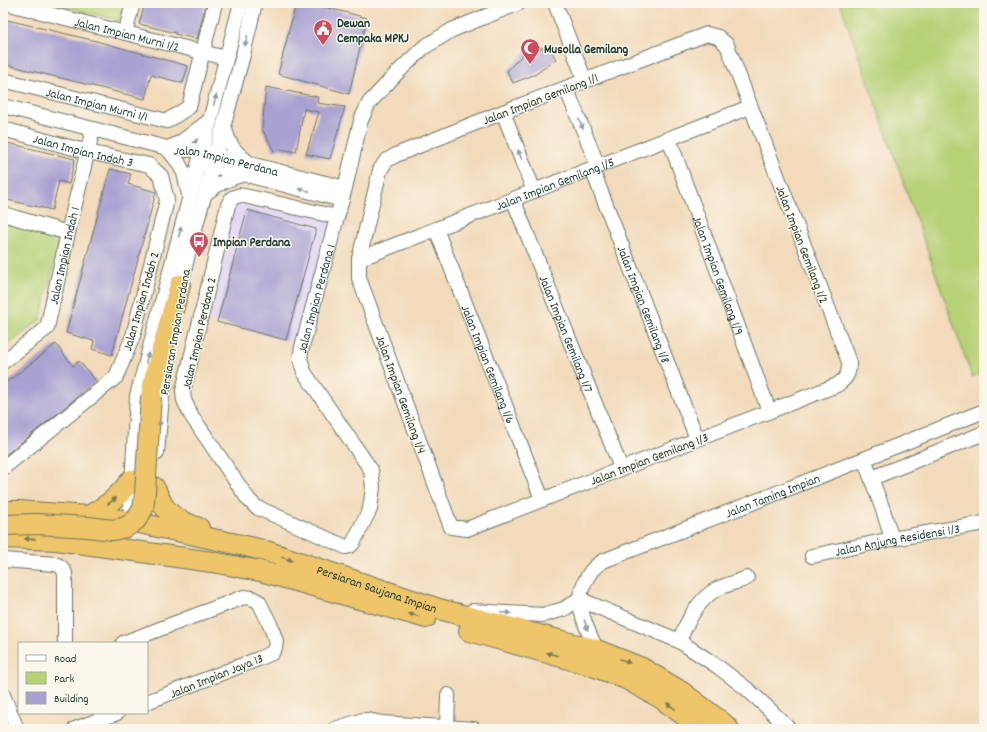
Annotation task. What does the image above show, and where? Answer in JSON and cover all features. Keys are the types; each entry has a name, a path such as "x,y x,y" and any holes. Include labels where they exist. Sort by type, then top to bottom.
{"highway":[{"path":"3,525 37,524 113,530 126,527 136,520 143,509 145,493 151,396 155,375 180,285"},
{"path":"88,516 115,499 131,480"},
{"path":"154,487 167,510 176,517 189,524 250,547"},
{"name":"Persiaran Saujana Impian","path":"3,511 88,516 250,547 439,609 597,650 642,668 682,692 729,729"},
{"path":"57,540 69,536 123,538 134,526 140,540 150,543 179,546 238,559 260,571"},
{"name":"Persiaran Saujana Impian","path":"3,538 57,540 212,562 260,571 590,665 626,679 662,700 702,729"}],"street":[{"name":"Jalan Impian Murni 1/2","path":"5,3 30,6 125,33 226,58"},
{"path":"125,33 133,3"},
{"path":"203,52 215,3"},
{"name":"Persiaran Impian Perdana","path":"134,526 131,480 137,396 241,3"},
{"name":"Persiaran Impian Perdana","path":"134,526 146,509 154,487 163,386 180,285 243,55 255,3"},
{"name":"Jalan Impian Perdana 1","path":"370,508 373,487 371,470 304,372 300,358 361,120 370,104 396,74 423,48 452,30 519,3"},
{"path":"555,3 585,81"},
{"name":"Jalan Impian Gemilang 1/1","path":"359,259 380,170 386,161 396,155 503,112 707,34 718,37 727,45 750,107"},
{"name":"Jalan Impian Murni 1/1","path":"3,80 167,121 189,108 203,52"},
{"name":"Jalan Impian Gemilang 1/8","path":"566,88 697,439"},
{"name":"Jalan Impian Perdana","path":"3,106 174,149 188,150 200,157 214,161 343,194"},
{"name":"Jalan Impian Gemilang 1/5","path":"359,259 750,107"},
{"name":"Jalan Impian Gemilang 1/2","path":"750,107 850,362 849,372 844,380"},
{"path":"503,112 534,191"},
{"path":"189,198 184,173 178,162 174,149 210,120"},
{"path":"205,194 217,185 247,169 226,137 224,125"},
{"name":"Jalan Impian Indah 3","path":"3,129 88,152 149,165 161,176"},
{"name":"Jalan Impian Indah 1","path":"3,362 47,328 68,233 94,129"},
{"name":"Jalan Impian Gemilang 1/9","path":"669,139 769,411"},
{"name":"Jalan Impian Indah 2","path":"3,468 116,377 133,336 167,200 161,176"},
{"name":"Jalan Impian Perdana 2","path":"337,217 240,196 232,198 228,205 183,390 184,400 191,416 248,499 256,507 346,547 353,543 370,508"},
{"name":"Jalan Impian Gemilang 1/7","path":"513,199 621,468"},
{"path":"3,214 68,233"},
{"name":"Jalan Impian Gemilang 1/6","path":"436,229 542,499"},
{"name":"Jalan Impian Gemilang 1/4","path":"359,259 359,278 451,527"},
{"name":"Jalan Impian Gemilang 1/3","path":"451,527 467,529 837,385 844,380"},
{"name":"Jalan Taming Impian","path":"579,599 586,580 593,568 603,561 984,411"},
{"path":"872,478 984,433"},
{"path":"864,459 872,478 892,539"},
{"name":"Jalan Anjung Residensi 1/3","path":"812,556 892,539 984,523"},
{"path":"3,560 55,564 64,569 65,642"},
{"path":"679,641 687,622 705,597 718,589 747,578"},
{"name":"Jalan Impian Jaya 13","path":"126,642 244,597 252,598 259,602 270,624 276,641 275,648 272,653 148,702"},
{"path":"439,609 544,615 564,609 579,599"},
{"path":"579,599 679,641 717,666 741,685 768,708 789,729"},
{"path":"579,599 584,619 597,650"},
{"path":"3,695 17,729"},
{"path":"447,728 448,695"},
{"path":"83,722 113,714"},
{"path":"335,729 363,720 368,720 381,726 474,729"}],"shaded area":[{"path":"242,199 332,220 300,344 204,319 231,208"}],"green space":[{"path":"48,3 127,3 122,21"},
{"path":"840,3 984,3 984,372 972,377"},
{"path":"3,220 62,234 40,320 3,349"}],"building":[{"path":"145,3 206,3 197,39 139,24"},
{"name":"Dewan Cempaka MPKJ","path":"296,3 310,3 367,18 349,94 278,74"},
{"path":"3,19 96,41 188,66 183,83 151,75 145,99 3,64"},
{"name":"Musolla Gemilang","path":"540,48 549,48 556,59 536,74 513,83 507,71 527,50 531,56"},
{"path":"266,87 318,97 317,103 345,107 330,159 306,154 319,112 304,109 296,152 280,149 274,151 262,129"},
{"path":"3,142 75,159 69,184 59,181 52,210 3,199"},
{"path":"110,169 131,174 128,184 156,192 112,355 92,349 94,341 66,333"},
{"path":"247,210 316,229 286,340 217,322"},
{"path":"56,344 73,366 79,361 96,381 3,457 3,385"}],"place":[{"name":"Dewan Cempaka MPKJ","path":"323,46"},
{"name":"Musolla Gemilang","path":"530,65"},
{"name":"Impian Perdana","path":"199,258"}]}
